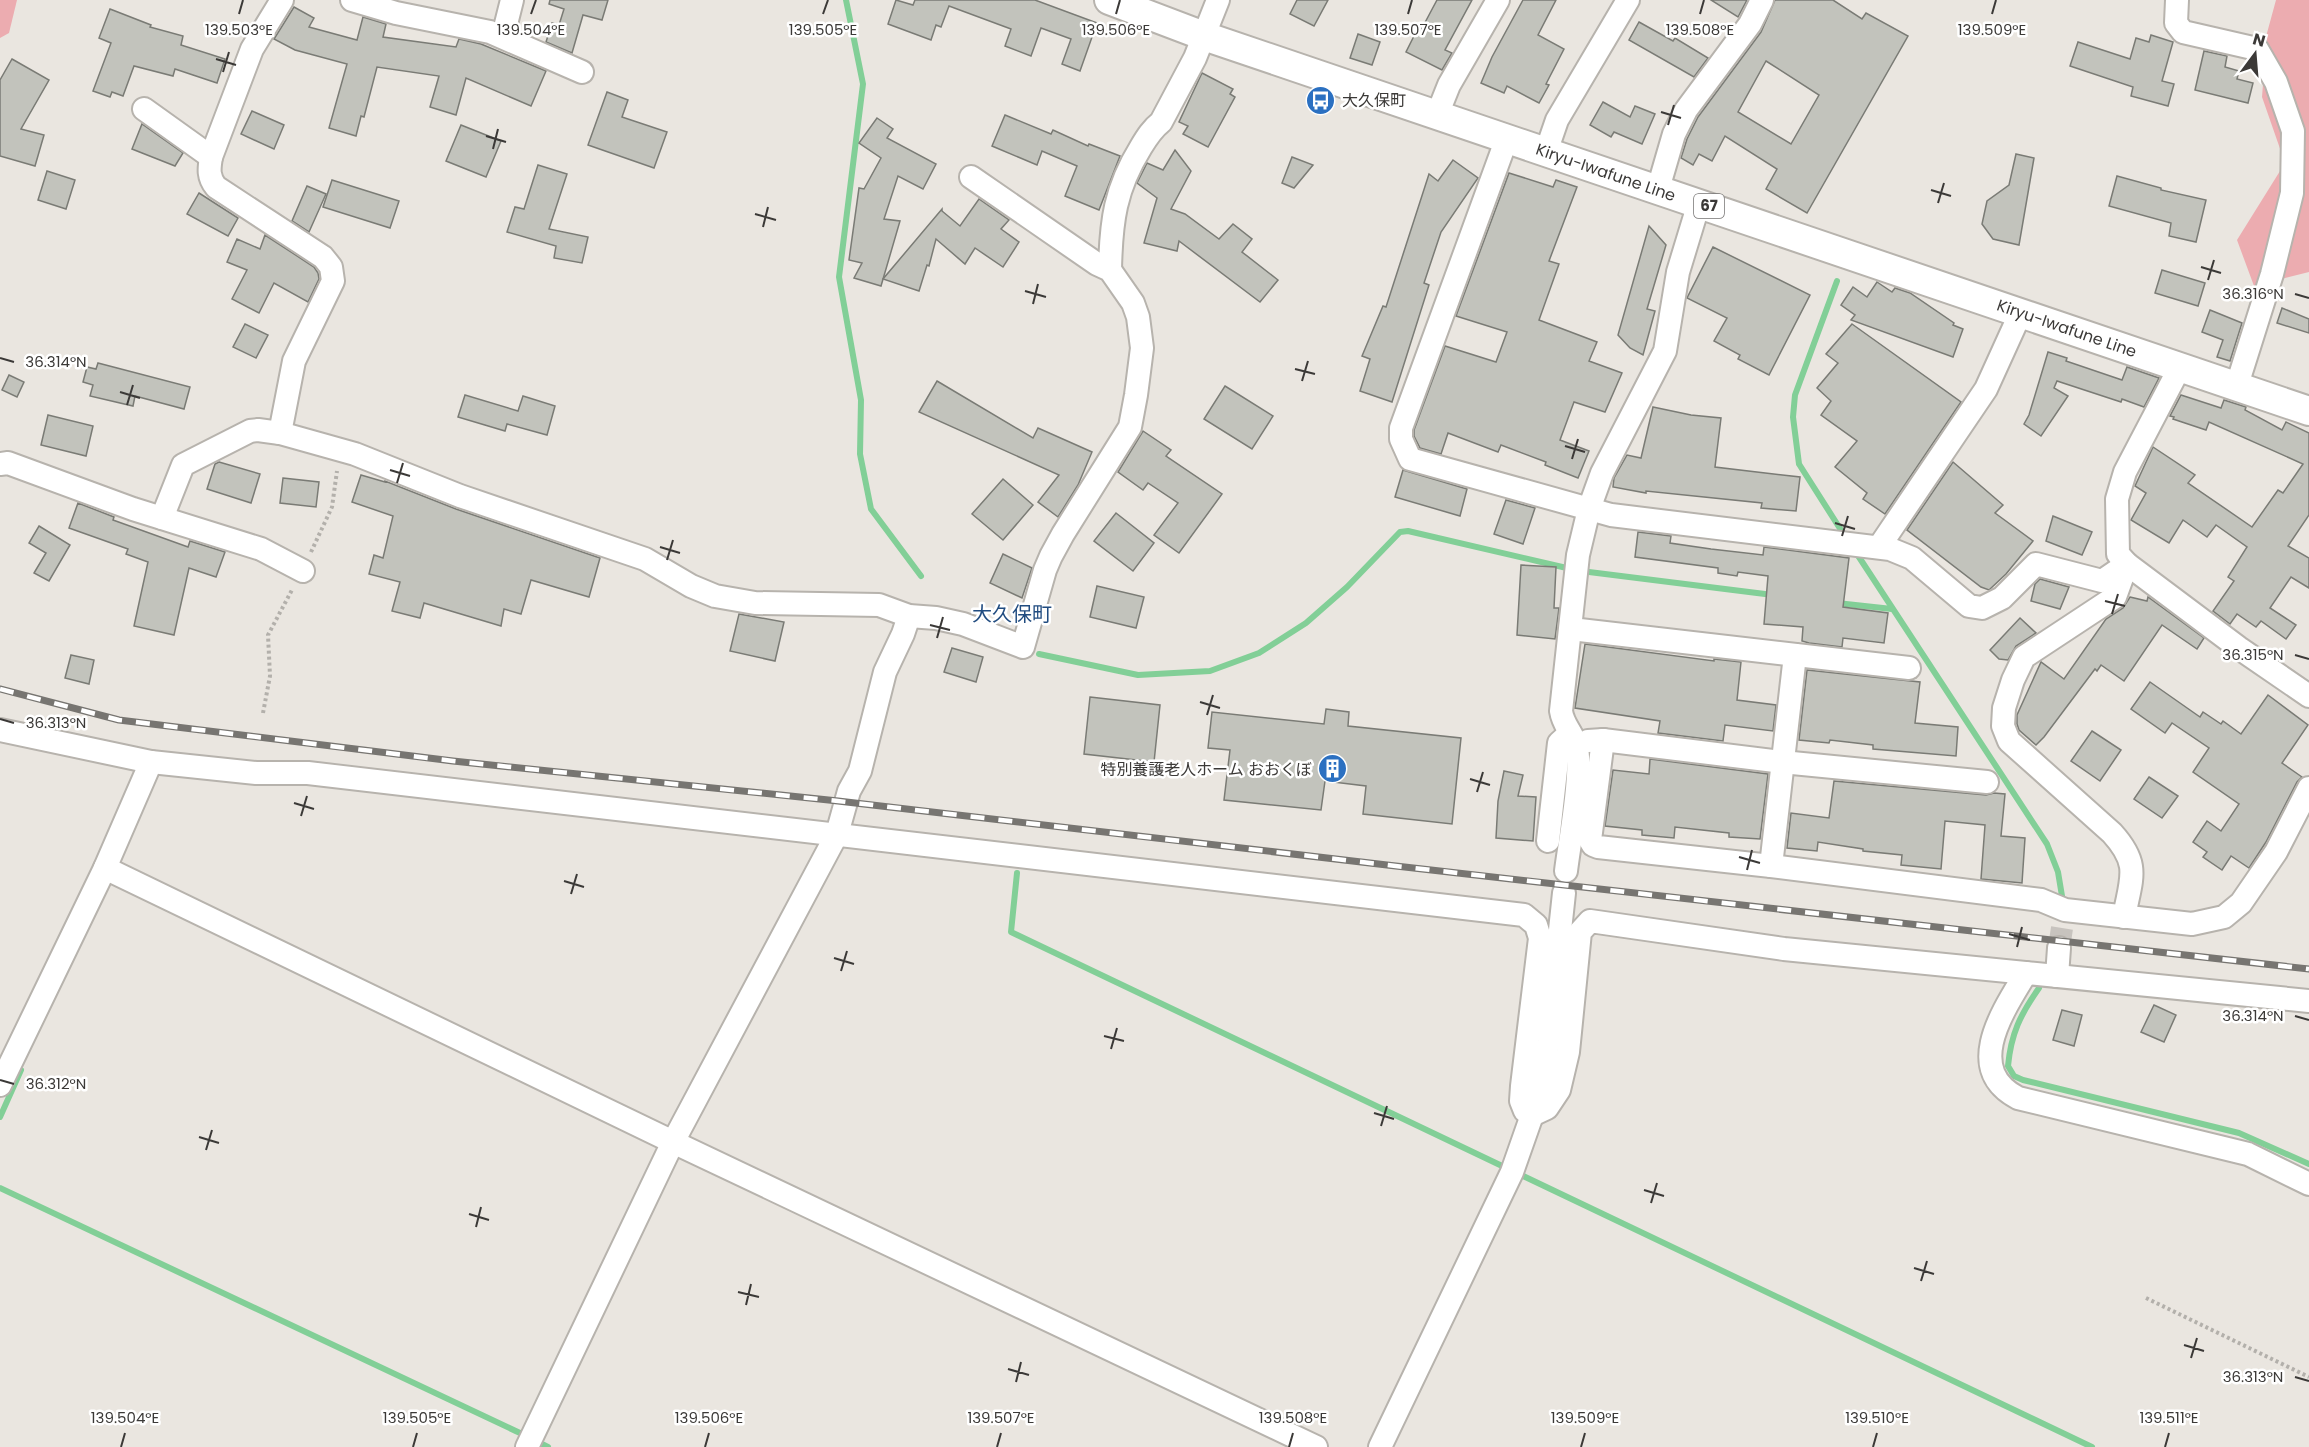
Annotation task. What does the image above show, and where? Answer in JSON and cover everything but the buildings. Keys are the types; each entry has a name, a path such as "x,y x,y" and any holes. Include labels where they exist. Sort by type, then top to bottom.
{"main road":[{"name":"Kiryu-Iwafune Line","path":"1109,0 1204,36 2309,411"}],"street":[{"path":"280,433 294,361 333,281 331,267 323,257 216,187 210,179 211,157 252,49 282,0"},
{"path":"352,0 396,13 503,36 582,72"},
{"path":"503,36 512,0"},
{"path":"1110,270 1111,226 1116,202 1130,166 1153,128 1161,122 1195,58 1218,0"},
{"path":"1437,115 1449,85 1498,0"},
{"path":"1546,152 1557,120 1628,0"},
{"path":"1658,189 1674,134 1686,110 1750,24 1762,0"},
{"path":"2177,0 2176,23 2183,32 2257,49 2276,82 2293,131 2292,193 2272,274 2237,385"},
{"path":"144,109 211,157"},
{"path":"1507,138 1401,428 1401,439 1410,459 1611,515 1890,549 1912,558 1969,606 1982,608 2002,598 2036,564 2102,581 2127,564"},
{"path":"162,518 183,465 189,460 250,431 280,433 355,454 460,496 645,559 691,586 715,596 755,603 879,605 909,616 936,618 963,624 1023,647 1051,556 1130,427 1141,365 1142,334 1133,303 1110,270 1097,264 971,177"},
{"path":"1380,1447 1512,1172 1541,1084 1548,1042 1578,766 1573,739 1563,722 1561,711 1578,555 1589,509 1602,473 1665,351 1678,272 1699,203"},
{"path":"1879,547 1986,389 2021,312"},
{"path":"2180,367 2125,471 2117,499 2118,554 2127,564 2239,648 2309,696"},
{"path":"0,464 8,464 162,518 261,549 303,571"},
{"path":"2124,916 2133,868 2125,848 2112,833 2008,741 2003,726 2004,708 2013,680 2024,657 2115,597 2127,564"},
{"path":"527,1447 673,1143 837,834 849,791 860,771 885,672 909,616"},
{"path":"1571,629 1909,668"},
{"path":"1771,866 1795,655"},
{"path":"0,730 151,762 256,774 308,773 1524,915 1536,925 1540,938 1521,1101 1524,1111 1532,1115"},
{"path":"1548,841 1558,742 1573,739 1603,740 1782,762 1987,782"},
{"path":"1603,740 1590,840 1593,845 2041,900 2062,929 2056,976"},
{"path":"2,1077 105,868 151,762"},
{"path":"2062,929 2124,916 2192,924 2224,917 2241,903 2276,852 2309,788"},
{"path":"105,868 673,1143 1316,1447"},
{"path":"1532,1115 1547,1108 1559,1090 1568,1052 1580,932 1590,921 1784,949 2309,1001"},
{"path":"2026,973 2002,1013 1995,1033 1991,1070 1996,1082 2005,1091 2018,1098 2248,1154 2309,1184"}],"path":[{"path":"2146,1298 2309,1377"}],"shaded area":[{"path":"0,0 17,0 9,33 0,38"},
{"path":"2276,0 2309,0 2309,272 2254,286 2237,240 2285,163 2262,97 2267,33"}],"waterway":[{"path":"846,0 863,84 839,277 861,400 860,454 871,509 921,576"},
{"path":"1837,281 1795,395 1793,417 1799,464 1846,538"},
{"path":"1039,654 1138,675 1210,671 1259,653 1306,623 1347,587 1400,532 1408,531 1571,569"},
{"path":"1855,551 2047,844 2058,872 2063,902"},
{"path":"1581,571 1773,595"},
{"path":"1837,603 1892,609"},
{"path":"1017,873 1011,932 2092,1447"},
{"path":"2039,988 2014,1034 2008,1066 2014,1076 2239,1133 2309,1164"},
{"path":"0,1117 21,1070"},
{"path":"0,1188 520,1433"},
{"path":"542,1444 548,1447"}],"tunnel":[{"path":"2059,948 2062,928"}],"railway":[{"path":"0,689 119,720 453,761 838,801 2309,969"}],"place":[{"name":"大久保町","path":"1321,100"},
{"name":"特別養護老人ホーム おおくぼ","path":"1333,769"}],"district":[{"name":"大久保町","path":"1012,614"}]}
